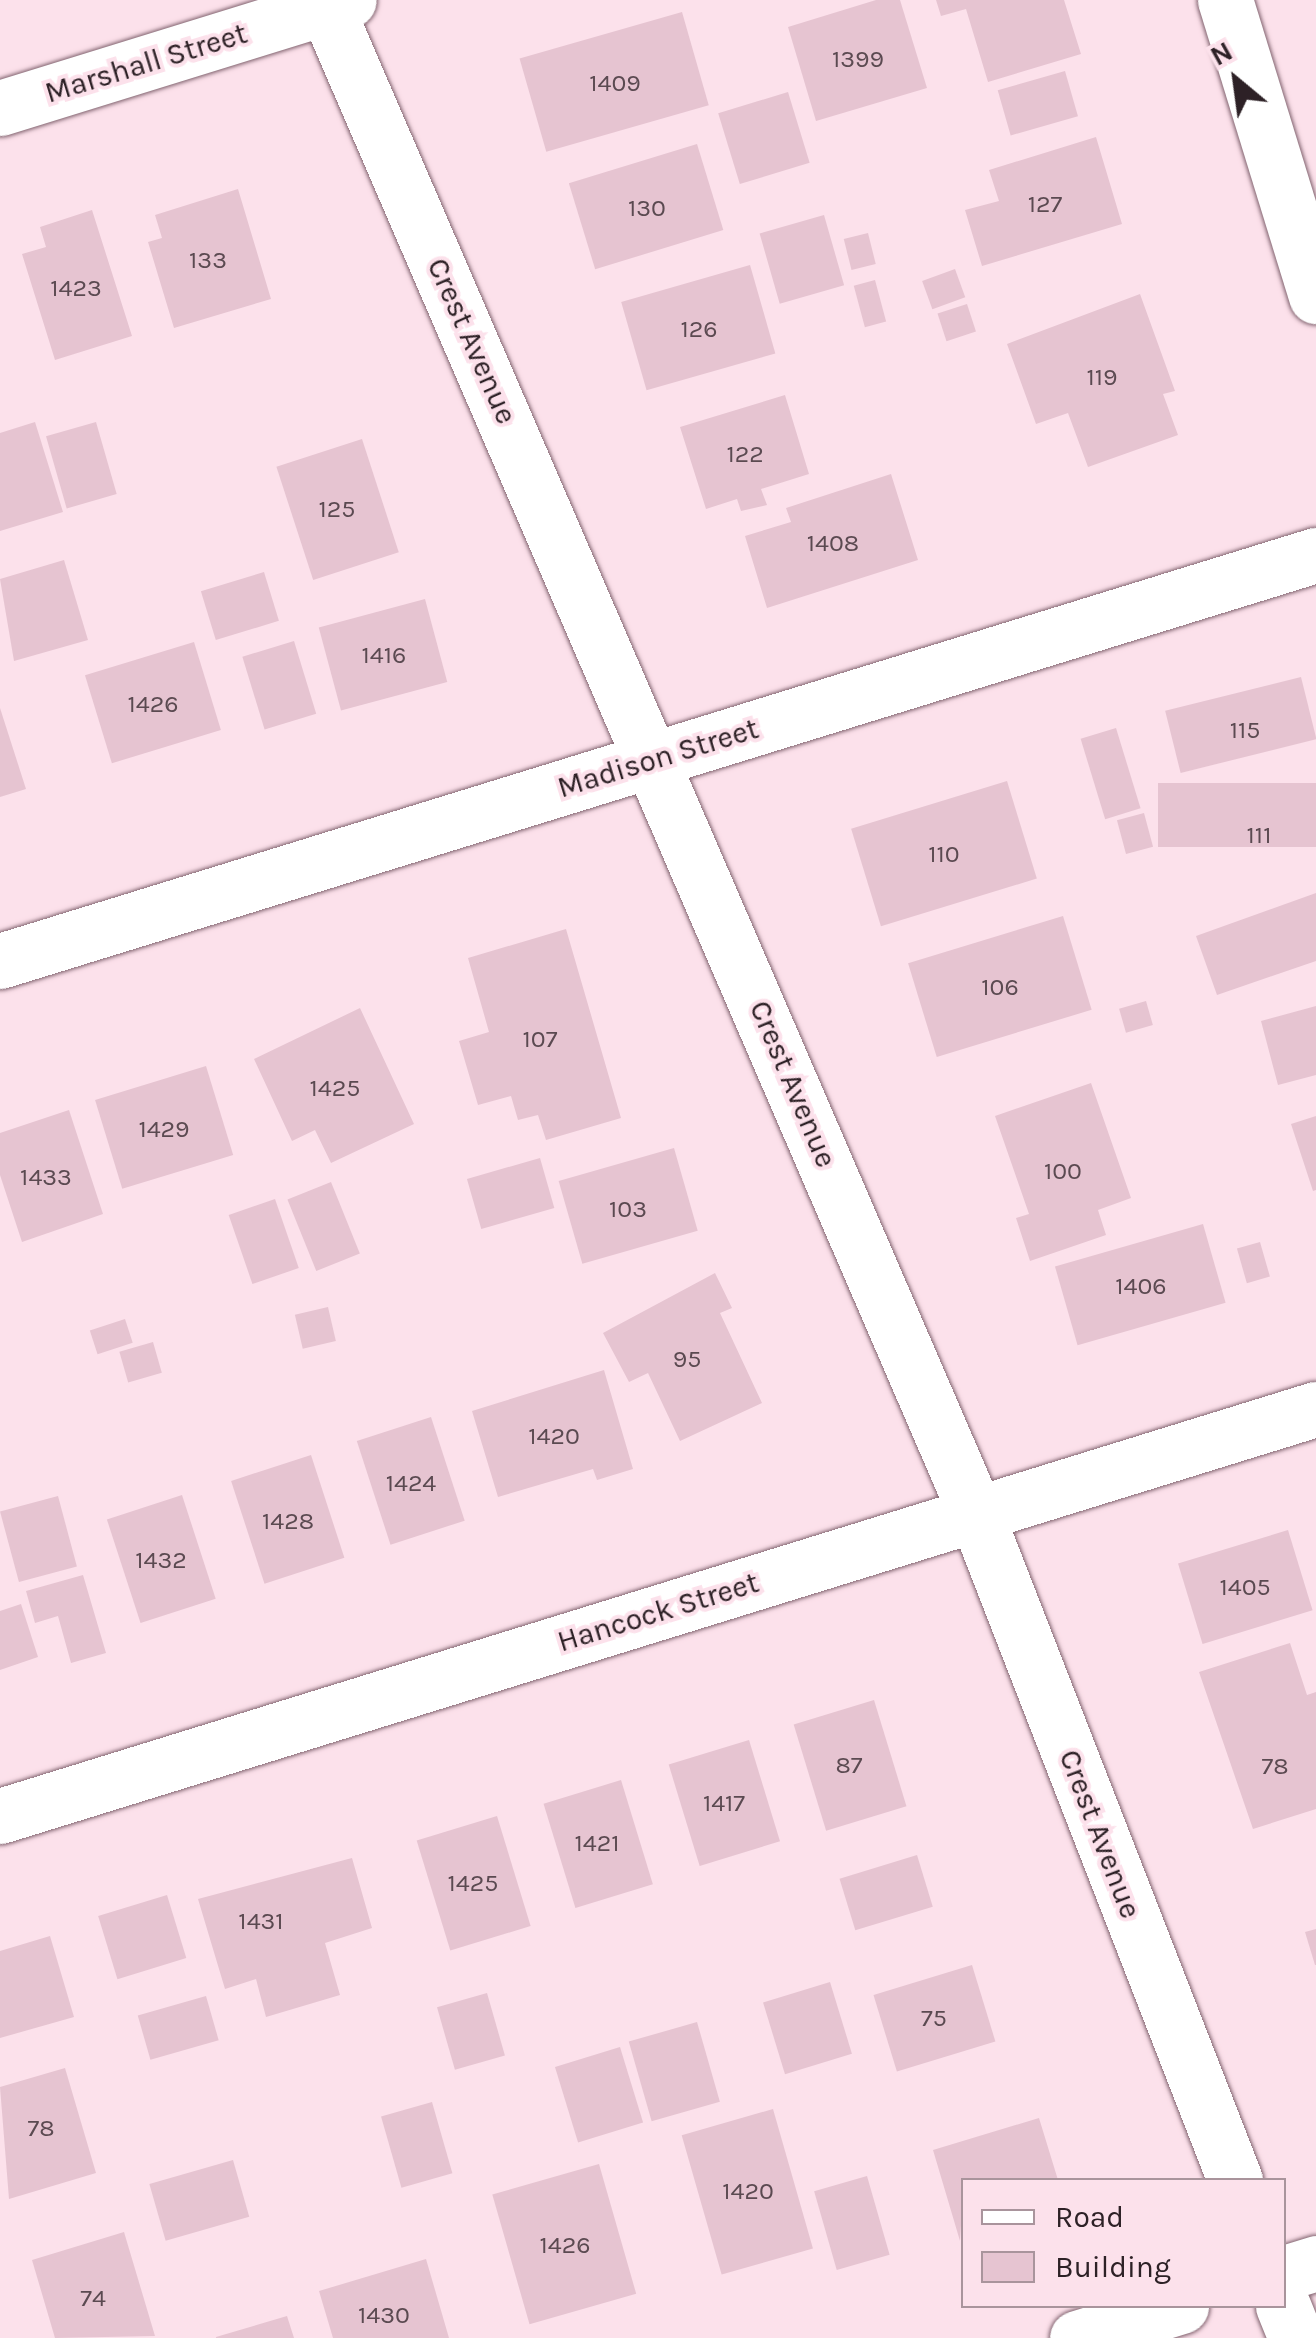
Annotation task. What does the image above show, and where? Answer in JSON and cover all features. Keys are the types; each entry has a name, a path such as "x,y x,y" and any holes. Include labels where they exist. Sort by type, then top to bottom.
{"street":[{"path":"1224,0 1316,296"},
{"name":"Marshall Street","path":"0,108 332,2"},
{"name":"Crest Avenue","path":"332,2 976,1514 1234,2178"},
{"name":"Madison Street","path":"0,961 1316,555"},
{"name":"Hancock Street","path":"0,1816 1316,1409"},
{"path":"1286,2272 1316,2263"},
{"path":"1077,2338 1174,2308"},
{"path":"1285,2308 1296,2338"}],"building":[{"path":"876,0 900,0 927,88 816,121 788,27"},
{"path":"936,0 1064,0 1081,54 988,82 966,9 941,16"},
{"path":"682,12 709,105 546,152 520,59"},
{"path":"1065,71 1078,116 1011,135 998,90"},
{"path":"788,92 810,163 740,184 718,113"},
{"path":"1096,137 1122,224 982,266 965,210 999,201 989,170"},
{"path":"697,144 723,230 595,269 569,183"},
{"path":"238,189 271,299 174,328 148,242 162,238 155,215"},
{"path":"92,210 132,336 55,360 22,254 46,247 40,227"},
{"path":"824,215 844,285 780,304 760,233"},
{"path":"868,233 876,264 851,270 844,239"},
{"path":"750,265 775,353 647,390 621,302"},
{"path":"955,269 965,297 932,309 922,281"},
{"path":"875,280 886,322 865,327 854,286"},
{"path":"1140,294 1175,391 1163,394 1178,435 1088,467 1068,413 1036,424 1007,344"},
{"path":"967,304 976,332 946,341 938,314"},
{"path":"785,395 809,474 761,489 767,505 741,511 737,499 706,509 680,427"},
{"path":"35,422 63,512 0,531 0,433"},
{"path":"96,422 117,494 67,508 46,436"},
{"path":"362,439 399,552 313,580 276,467"},
{"path":"891,474 918,560 767,608 745,536 791,522 786,508"},
{"path":"64,560 88,640 14,661 0,579"},
{"path":"264,572 279,621 216,640 201,591"},
{"path":"425,599 447,682 341,711 319,627"},
{"path":"294,641 316,714 265,729 242,657"},
{"path":"194,642 221,730 112,763 85,675"},
{"path":"1301,677 1316,739 1181,773 1165,711"},
{"path":"0,708 26,789 0,797"},
{"path":"1116,728 1141,808 1105,819 1081,739"},
{"path":"1007,781 1037,879 881,926 851,829"},
{"path":"1158,783 1316,783 1316,847 1158,847"},
{"path":"1144,813 1153,847 1126,854 1117,820"},
{"path":"1316,893 1316,961 1217,995 1196,936"},
{"path":"1063,916 1092,1010 937,1057 908,963"},
{"path":"566,929 621,1118 546,1140 538,1115 518,1120 511,1096 478,1105 459,1041 489,1032 468,958"},
{"path":"1146,1001 1153,1025 1126,1033 1119,1009"},
{"path":"1316,1006 1316,1075 1278,1085 1261,1021"},
{"path":"360,1008 414,1124 331,1163 315,1130 292,1141 254,1059"},
{"path":"206,1066 233,1155 122,1189 95,1100"},
{"path":"1091,1083 1131,1198 1098,1210 1106,1235 1030,1261 1016,1218 1029,1214 995,1116"},
{"path":"69,1110 103,1214 22,1242 0,1175 0,1133"},
{"path":"1316,1116 1316,1190 1313,1191 1291,1124"},
{"path":"674,1148 698,1231 582,1264 559,1181"},
{"path":"540,1158 554,1208 481,1229 467,1179"},
{"path":"331,1182 360,1253 316,1271 287,1200"},
{"path":"275,1199 299,1268 252,1284 229,1215"},
{"path":"1203,1224 1226,1303 1078,1345 1055,1266"},
{"path":"1260,1242 1270,1277 1247,1283 1237,1249"},
{"path":"715,1273 732,1308 720,1313 762,1403 680,1441 648,1373 629,1382 603,1333"},
{"path":"328,1307 336,1341 303,1349 295,1315"},
{"path":"125,1319 133,1343 98,1354 90,1330"},
{"path":"153,1342 162,1373 128,1382 119,1352"},
{"path":"604,1370 633,1469 597,1480 593,1469 498,1497 472,1411"},
{"path":"431,1417 465,1521 391,1545 357,1441"},
{"path":"311,1455 344,1558 264,1584 231,1481"},
{"path":"182,1495 216,1599 141,1623 107,1519"},
{"path":"58,1496 77,1567 19,1582 0,1512"},
{"path":"1288,1530 1313,1610 1203,1644 1178,1564"},
{"path":"83,1575 106,1653 71,1663 58,1616 35,1623 26,1591"},
{"path":"21,1604 38,1657 0,1670 0,1611"},
{"path":"1290,1643 1307,1695 1316,1692 1316,1809 1253,1829 1199,1672"},
{"path":"874,1700 906,1806 826,1831 794,1725"},
{"path":"749,1740 780,1841 700,1866 669,1765"},
{"path":"621,1780 653,1884 575,1908 544,1804"},
{"path":"497,1816 531,1926 450,1951 417,1841"},
{"path":"917,1855 933,1907 855,1930 840,1879"},
{"path":"352,1858 372,1928 325,1943 340,1995 266,2017 256,1979 225,1989 198,1899"},
{"path":"167,1895 186,1958 117,1979 98,1916"},
{"path":"1316,1929 1316,1965 1315,1965 1305,1932"},
{"path":"50,1936 74,2017 0,2038 0,1951"},
{"path":"972,1965 995,2042 897,2072 874,1995"},
{"path":"830,1982 852,2054 785,2074 763,2002"},
{"path":"487,1993 505,2055 455,2070 437,2007"},
{"path":"206,1996 219,2040 150,2060 138,2016"},
{"path":"697,2022 720,2102 652,2121 629,2042"},
{"path":"620,2047 643,2123 578,2142 555,2067"},
{"path":"65,2068 96,2173 9,2199 0,2087"},
{"path":"432,2102 452,2173 401,2188 381,2117"},
{"path":"773,2109 813,2248 722,2275 682,2135"},
{"path":"1039,2118 1057,2178 961,2178 960,2241 933,2150"},
{"path":"233,2160 249,2217 166,2241 149,2184"},
{"path":"599,2164 636,2294 530,2324 492,2195"},
{"path":"867,2176 890,2255 837,2270 814,2191"},
{"path":"124,2232 155,2336 55,2338 32,2260"},
{"path":"426,2259 449,2338 333,2338 319,2291"},
{"path":"287,2316 294,2338 216,2338 216,2337"}]}
